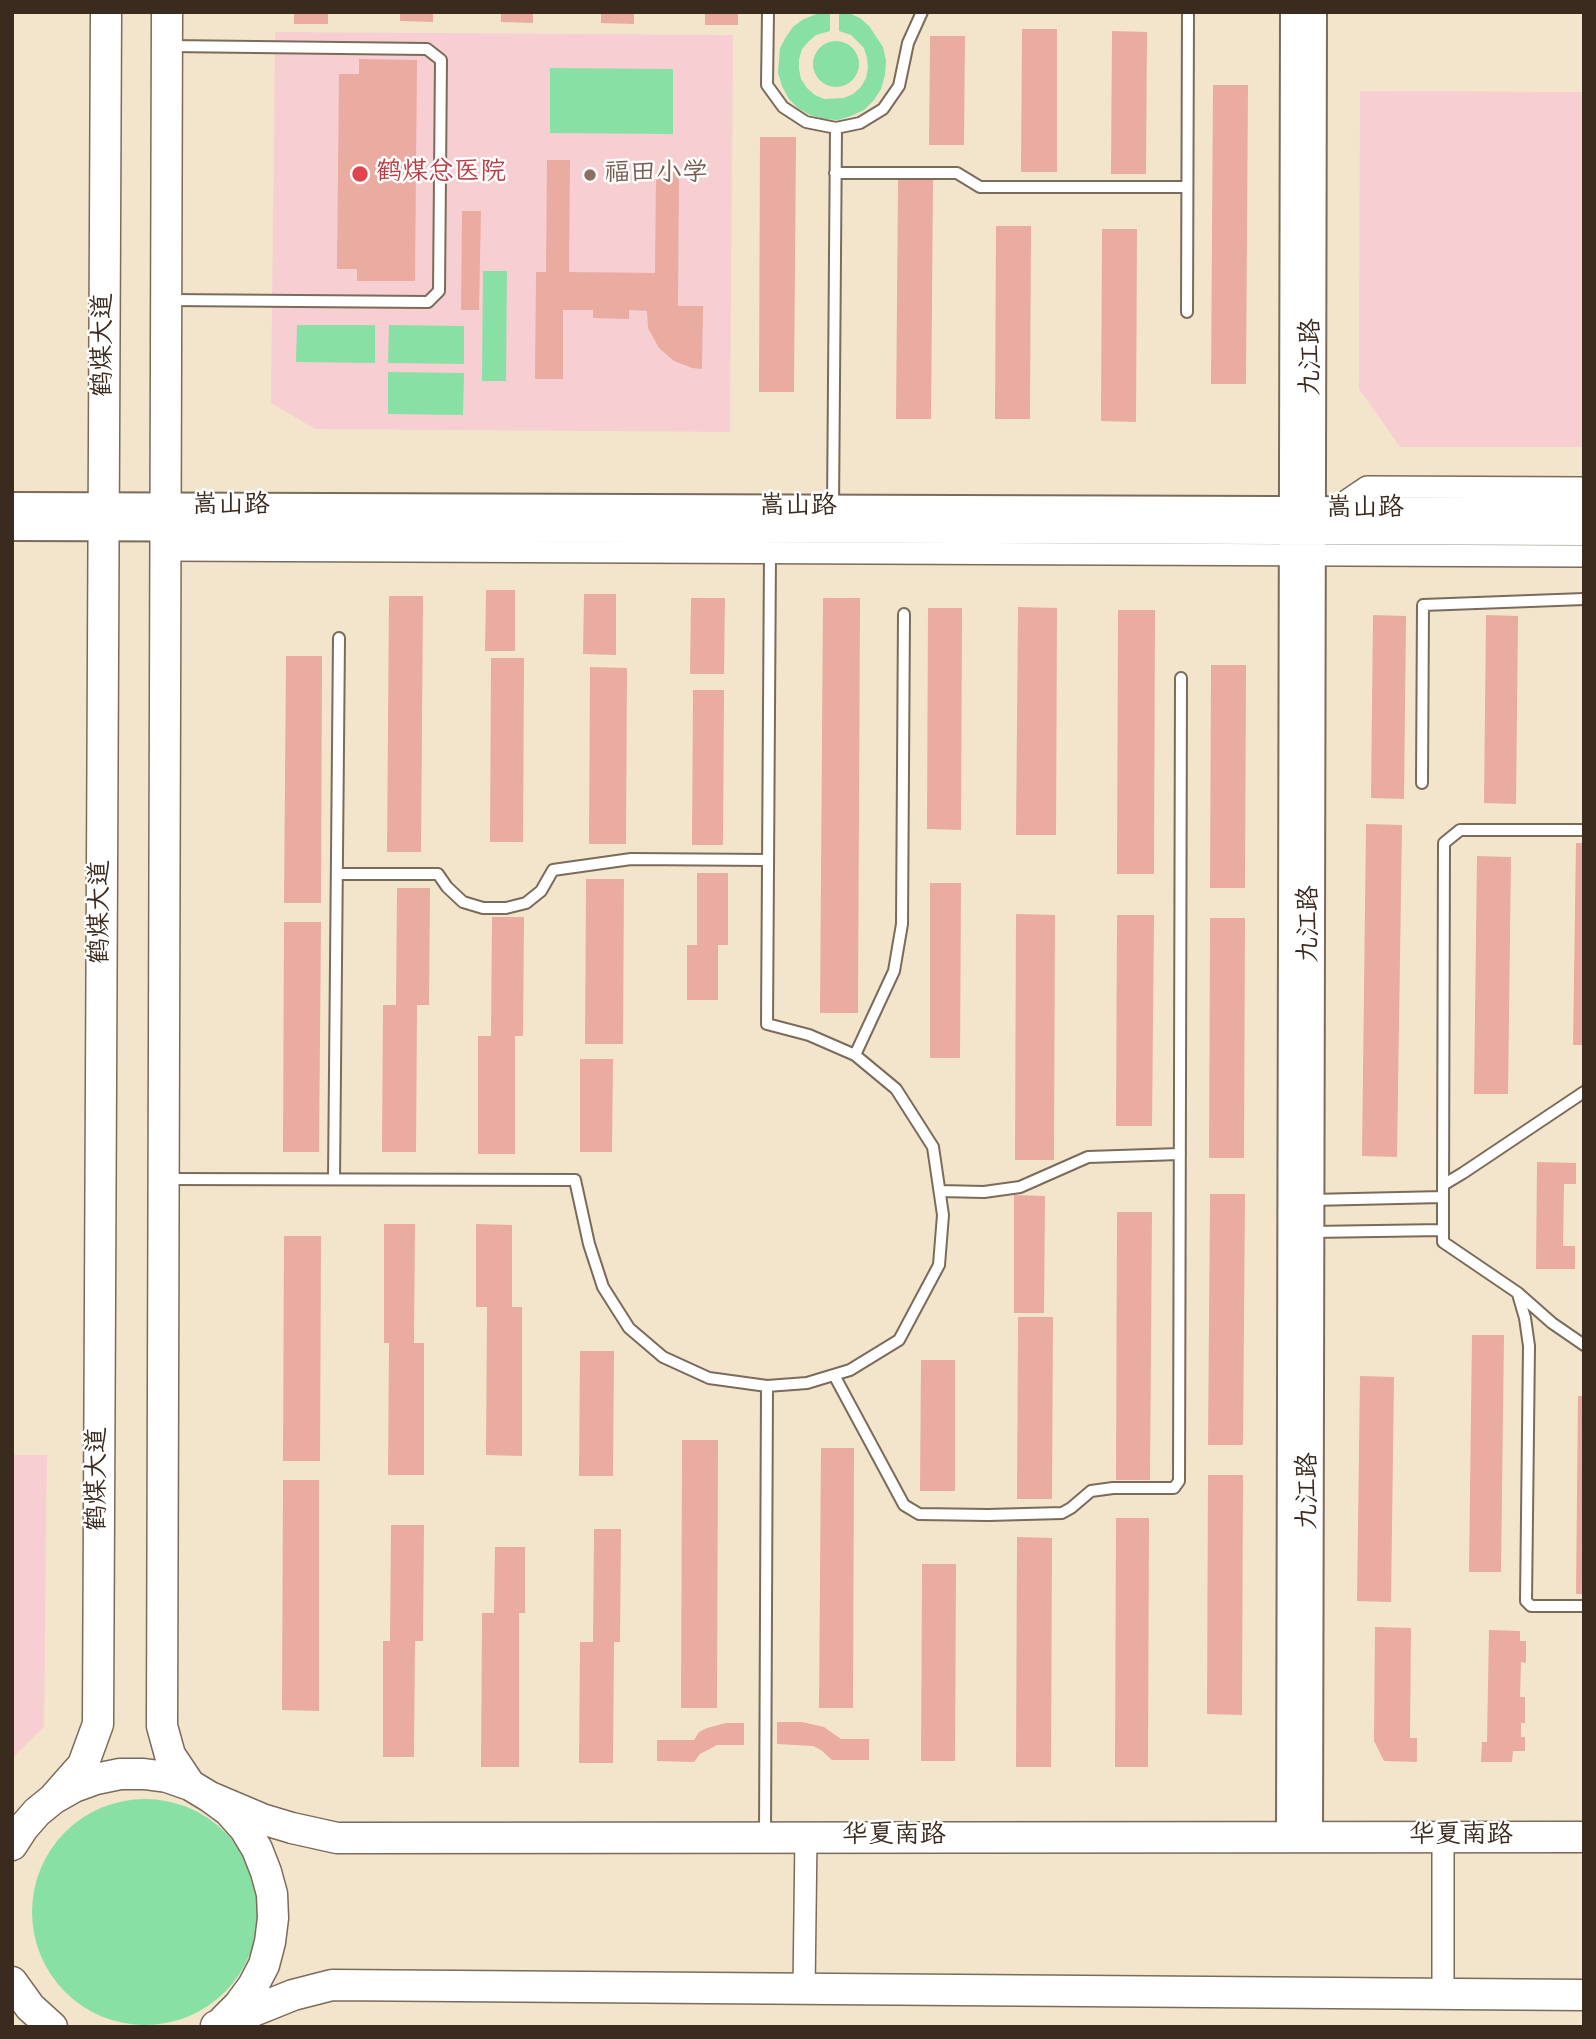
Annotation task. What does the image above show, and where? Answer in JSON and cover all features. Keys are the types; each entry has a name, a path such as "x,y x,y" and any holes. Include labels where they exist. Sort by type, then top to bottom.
{"main road":[{"name":"鹤煤大道","path":"53,1800 83,1765 98,1724 106,12"},
{"name":"鹤煤大道","path":"167,12 162,1726 170,1755 200,1791 229,1811 245,1829 257,1849 269,1883 273,1918 264,1965 253,1986 239,2005 216,2026"},
{"name":"鹤煤大道","path":"12,1845 37,1812 74,1787 96,1779 120,1774 155,1776 200,1791"},
{"name":"华夏南路","path":"200,1791 262,1819 337,1838 1584,1837"},
{"path":"12,1982 30,2007 50,2025"},
{"path":"216,2026 293,1995 332,1984 1584,1995"}],"street":[{"name":"九江路","path":"1294,12 1307,529 1311,1200 1300,1837"},
{"name":"九江路","path":"1300,1837 1307,529 1313,12"},
{"path":"1307,529 1367,487 1584,488"},
{"name":"嵩山路","path":"12,506 104,517 165,528 1307,529 1584,532"},
{"name":"嵩山路","path":"165,528 833,509 1307,529 1584,511"},
{"name":"嵩山路","path":"12,527 104,517"},
{"path":"165,528 770,552 1307,529 1584,556"},
{"path":"12,1818 53,1800"},
{"path":"804,1989 806,1837"},
{"path":"1443,1837 1443,1994"},
{"path":"12,2004 50,2025"}],"lane":[{"path":"768,12 767,85 783,107 806,122 836,128 860,123 883,108 899,86 908,43 922,12"},
{"path":"1187,312 1188,12"},
{"path":"166,300 428,302 439,291 441,60 427,49 167,46"},
{"path":"833,509 836,128"},
{"path":"835,173 957,173 980,187 1187,187"},
{"path":"164,1179 575,1180 589,1244 603,1287 629,1328 663,1357 709,1378 767,1386 807,1383 850,1370 899,1340 939,1265 943,1215 933,1147 896,1089 855,1055 809,1035 767,1024 770,552"},
{"path":"1422,783 1423,605 1584,599"},
{"path":"855,1055 894,971 902,924 904,614"},
{"path":"334,1179 339,638"},
{"path":"834,1375 904,1505 919,1514 1062,1513 1091,1491 1113,1488 1174,1488 1180,1481 1181,678"},
{"path":"1584,830 1460,830 1444,843 1443,1185 1443,1242 1518,1293 1552,1323 1584,1345"},
{"path":"337,874 438,874 463,902 483,908 506,908 526,902 541,891 552,870 631,859 768,860"},
{"path":"1443,1185 1584,1092"},
{"path":"940,1191 984,1192 1020,1187 1088,1157 1180,1154"},
{"path":"1311,1200 1443,1197"},
{"path":"1311,1232 1443,1230"},
{"path":"1518,1293 1529,1346 1526,1601 1531,1606 1584,1606"},
{"path":"765,1837 767,1386"}],"shaded area":[{"name":"福田小学","path":"275,32 733,35 730,432 315,429 271,403"},
{"path":"1360,91 1584,92 1584,447 1400,447 1359,389"},
{"path":"12,1455 47,1455 44,1727 12,1759"}],"green space":[{"path":"821,12 830,12 830,31 816,35 809,41 802,49 799,59 801,79 815,95 824,99 844,98 861,87 866,78 868,68 864,48 851,35 839,31 839,12 860,18 869,26 883,47 886,61 881,89 874,100 864,110 838,120 810,115 798,108 789,99 778,73 780,48 793,27"},
{"path":"836,41 852,48 859,64 852,80 836,87 820,80 813,64 820,48"},
{"path":"550,68 673,69 673,134 550,133"},
{"path":"483,271 507,271 506,381 482,381"},
{"path":"297,325 375,325 375,363 296,362"},
{"path":"389,325 464,326 464,364 388,363"},
{"path":"388,372 464,373 463,415 388,414"},
{"path":"145,1799 167,1801 198,1812 225,1832 245,1859 256,1890 256,1934 245,1965 225,1992 198,2012 167,2023 145,2025 123,2023 92,2012 65,1992 45,1965 34,1934 32,1912 34,1890 45,1859 65,1832 92,1812 123,1801"}],"building":[{"path":"294,12 328,12 328,24 294,24"},
{"path":"400,12 433,12 433,22 400,21"},
{"path":"501,12 533,12 533,23 501,22"},
{"path":"601,12 634,12 634,24 601,23"},
{"path":"705,12 738,12 738,25 705,25"},
{"path":"1022,29 1057,29 1057,172 1021,172"},
{"path":"1112,31 1147,32 1146,174 1111,174"},
{"path":"930,36 965,36 964,145 929,145"},
{"path":"359,59 417,60 415,281 357,281 357,269 337,269 339,74 359,74"},
{"path":"1213,85 1248,85 1246,384 1211,384"},
{"path":"760,137 796,137 794,392 759,392"},
{"path":"547,160 570,160 569,272 655,273 656,172 679,172 678,306 703,306 702,369 674,361 659,348 648,328 647,311 629,310 629,319 593,318 593,310 563,310 563,379 535,379 536,272 546,272"},
{"path":"898,179 933,180 931,419 896,419"},
{"path":"462,211 481,211 479,310 461,310"},
{"path":"996,226 1031,226 1030,419 995,419"},
{"path":"1102,229 1137,229 1136,422 1101,421"},
{"path":"486,590 515,590 515,651 485,651"},
{"path":"584,594 616,594 616,655 583,654"},
{"path":"389,596 423,596 421,852 387,852"},
{"path":"691,598 725,598 724,674 690,674"},
{"path":"823,598 860,598 858,1013 820,1013"},
{"path":"1018,607 1057,608 1056,835 1016,835"},
{"path":"928,608 962,608 961,830 927,829"},
{"path":"1118,610 1155,610 1154,874 1117,874"},
{"path":"1373,615 1406,616 1404,799 1371,798"},
{"path":"1486,615 1518,616 1516,804 1484,803"},
{"path":"286,656 322,656 321,903 284,903"},
{"path":"491,658 524,658 523,842 490,842"},
{"path":"1211,665 1246,665 1245,888 1210,888"},
{"path":"590,667 627,668 626,844 589,844"},
{"path":"693,690 724,690 723,845 692,845"},
{"path":"1366,824 1402,825 1397,1157 1362,1156"},
{"path":"1576,843 1584,843 1584,1045 1573,1045"},
{"path":"1477,856 1511,857 1508,1094 1474,1094"},
{"path":"697,873 728,873 728,945 718,945 718,1000 687,1000 687,945 697,945"},
{"path":"586,879 624,879 623,1044 585,1044"},
{"path":"930,883 961,883 960,1058 930,1058"},
{"path":"397,888 430,888 429,1005 417,1005 416,1152 382,1152 383,1005 396,1005"},
{"path":"1016,914 1055,915 1054,1160 1015,1160"},
{"path":"1117,915 1154,915 1152,1126 1116,1126"},
{"path":"492,917 524,917 523,1036 515,1036 515,1154 478,1154 478,1036 491,1036"},
{"path":"1210,918 1245,918 1244,1158 1209,1158"},
{"path":"284,922 321,922 319,1152 283,1152"},
{"path":"580,1059 613,1059 612,1152 580,1152"},
{"path":"1537,1162 1576,1163 1576,1184 1564,1184 1563,1246 1575,1246 1575,1269 1536,1269"},
{"path":"1210,1194 1245,1194 1243,1445 1208,1445"},
{"path":"1014,1195 1045,1196 1044,1313 1014,1313"},
{"path":"1117,1212 1152,1212 1150,1480 1116,1480"},
{"path":"384,1224 415,1224 414,1343 424,1343 424,1475 388,1475 389,1343 384,1343"},
{"path":"476,1224 512,1225 512,1307 522,1307 522,1456 486,1455 487,1307 476,1307"},
{"path":"284,1236 321,1236 320,1461 283,1461"},
{"path":"1018,1317 1053,1317 1052,1499 1017,1499"},
{"path":"1472,1335 1504,1335 1501,1572 1469,1572"},
{"path":"580,1351 614,1351 613,1476 579,1476"},
{"path":"921,1360 955,1360 955,1491 920,1491"},
{"path":"1360,1376 1394,1377 1391,1602 1357,1601"},
{"path":"1578,1396 1584,1396 1584,1594 1576,1594"},
{"path":"682,1440 718,1440 717,1708 681,1708"},
{"path":"821,1448 854,1448 853,1708 819,1708"},
{"path":"1208,1475 1243,1475 1242,1715 1207,1714"},
{"path":"283,1480 319,1480 319,1711 282,1710"},
{"path":"1116,1518 1149,1518 1148,1767 1115,1767"},
{"path":"391,1525 424,1525 423,1641 415,1641 414,1757 383,1757 383,1641 390,1641"},
{"path":"594,1529 621,1529 620,1642 614,1642 613,1763 579,1763 580,1642 593,1642"},
{"path":"1017,1537 1052,1538 1051,1767 1016,1767"},
{"path":"495,1547 525,1547 525,1613 519,1613 519,1767 481,1767 482,1613 494,1613"},
{"path":"922,1564 956,1564 955,1761 921,1761"},
{"path":"1375,1627 1411,1628 1410,1738 1417,1738 1417,1762 1384,1761 1374,1741"},
{"path":"1489,1630 1520,1631 1520,1641 1526,1641 1526,1663 1521,1662 1520,1697 1525,1697 1525,1723 1521,1723 1521,1737 1525,1737 1525,1751 1513,1751 1512,1762 1481,1762 1482,1742 1487,1742"},
{"path":"777,1722 802,1722 824,1727 841,1739 869,1739 869,1760 832,1760 813,1746 777,1744"},
{"path":"726,1723 744,1723 744,1745 717,1745 700,1754 694,1762 657,1761 657,1740 694,1740 699,1732"}],"place":[{"name":"鹤煤总医院","path":"360,174"},
{"name":"福田小学","path":"590,175"}]}
